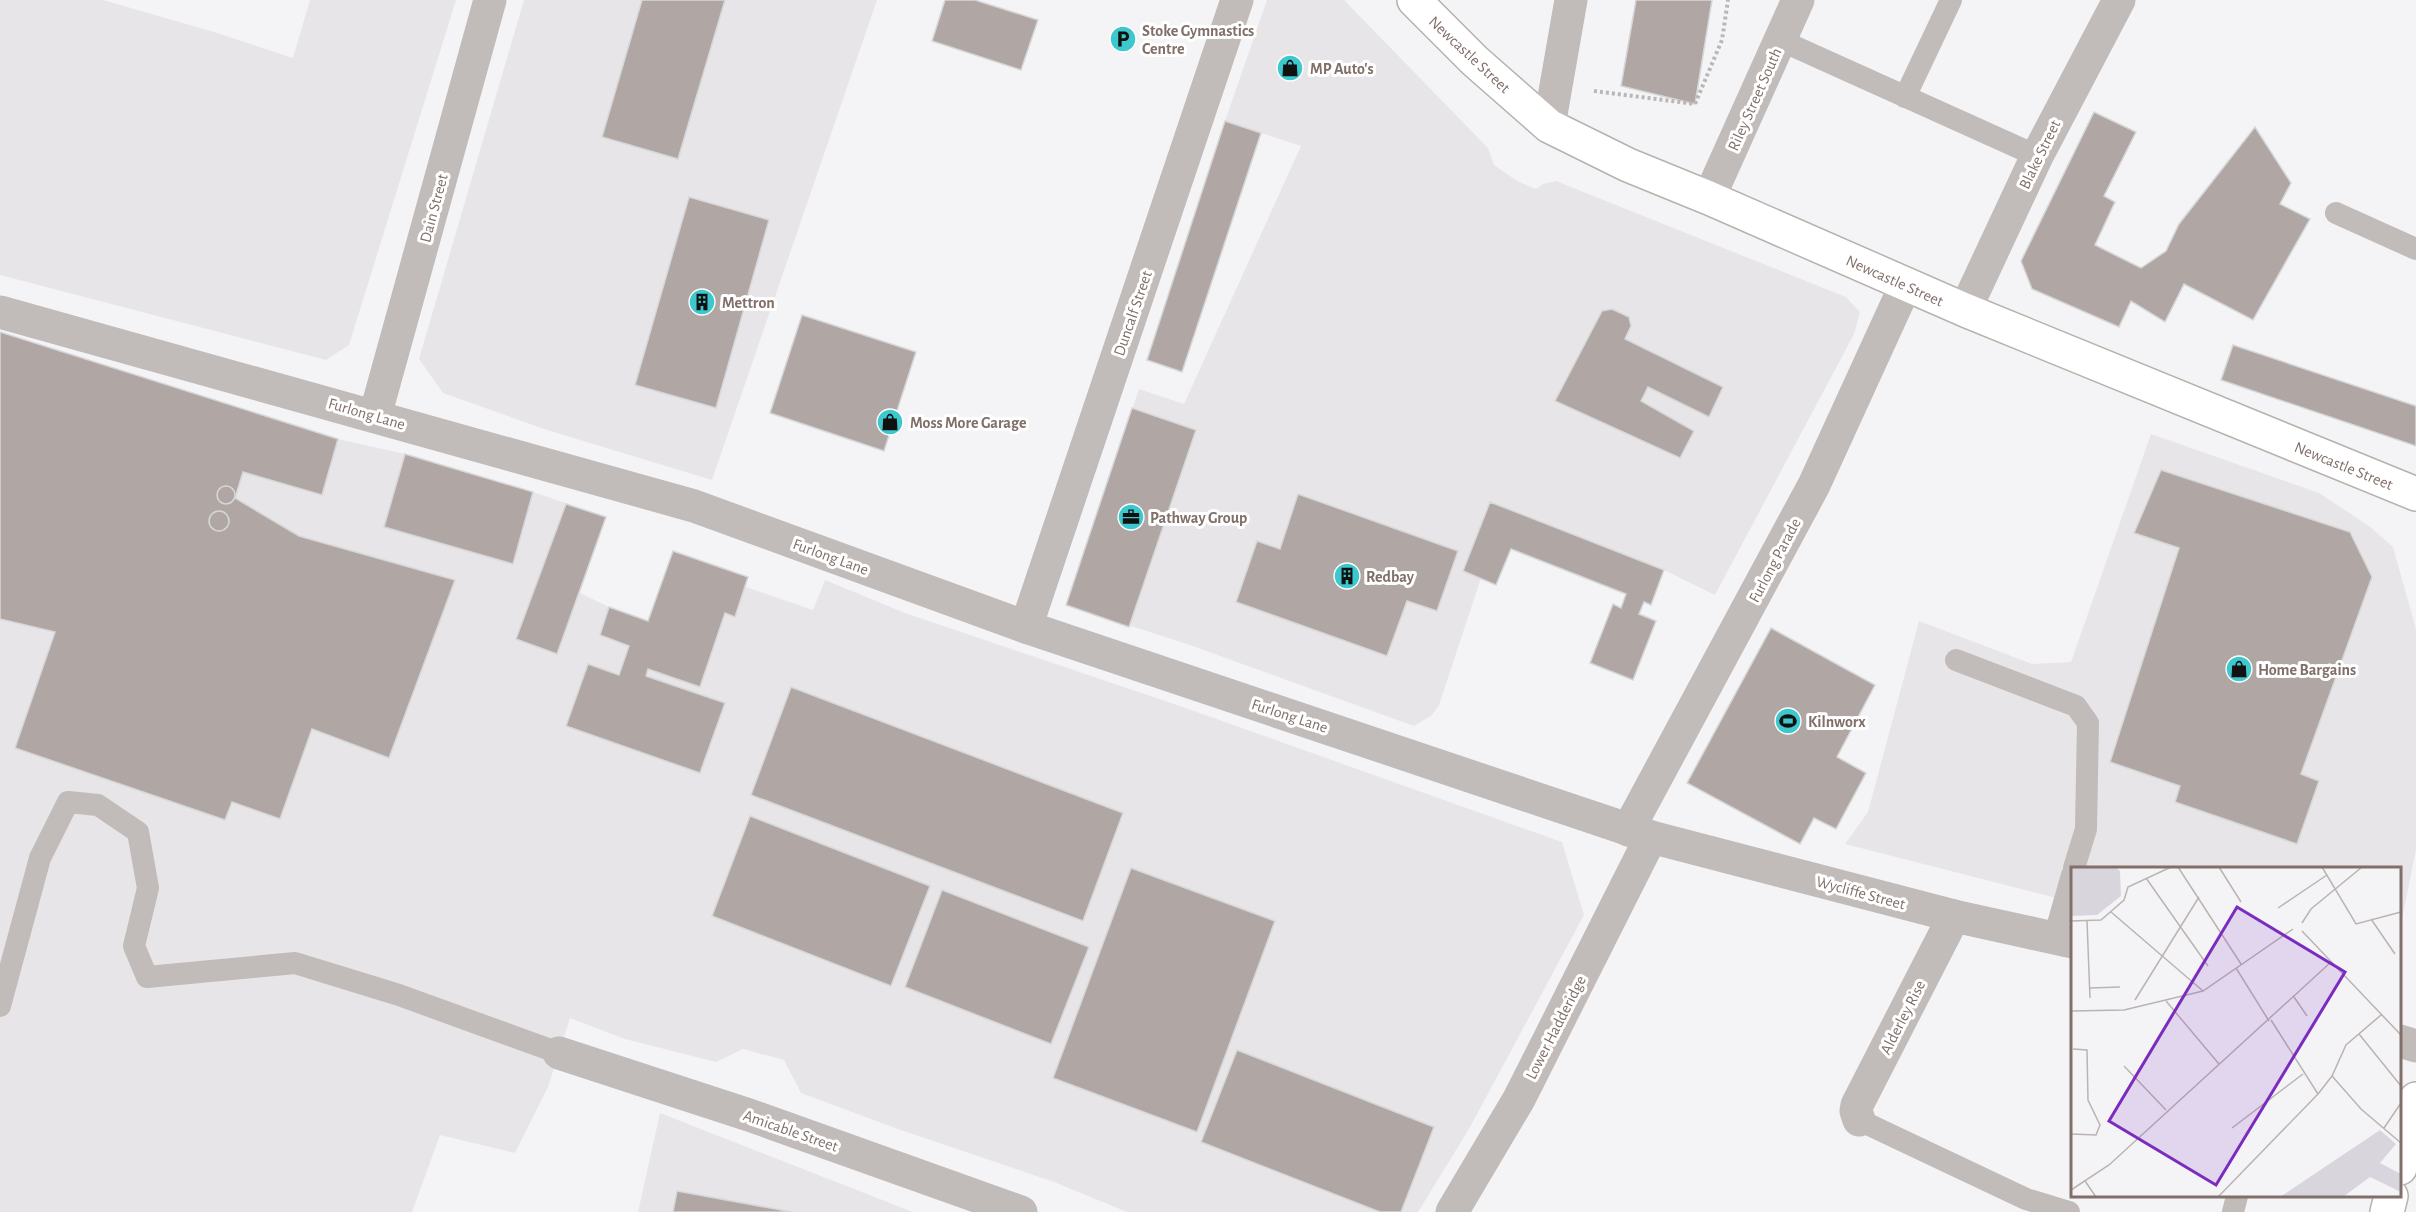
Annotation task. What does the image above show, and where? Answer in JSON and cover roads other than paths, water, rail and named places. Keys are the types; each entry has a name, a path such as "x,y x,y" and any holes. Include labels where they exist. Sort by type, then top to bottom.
{"main road":[{"name":"Newcastle Street","path":"1414,0 1475,61 1549,126 1628,165 1965,310 2416,494"},
{"path":"2401,1165 2416,1099"},
{"path":"2386,1212 2391,1197"}],"street":[{"name":"Dain Street","path":"375,416 490,0"},
{"name":"Duncalf Street","path":"1026,627 1237,0"},
{"path":"1549,126 1571,0"},
{"name":"Riley Street South","path":"1709,198 1798,0"},
{"name":"Blake Street","path":"1965,310 2037,156 2119,0"},
{"name":"Furlong Parade","path":"1639,834 1814,485 1906,285"},
{"name":"Furlong Lane","path":"0,312 694,506 1026,627 1639,834"},
{"name":"Wycliffe Street","path":"1639,834 1954,916 2063,940"},
{"name":"Lower Hadderidge","path":"1452,1212 1519,1099 1639,834"},
{"name":"Alderley Rise","path":"1859,1120 1857,1105 1954,916"},
{"path":"2401,1041 2416,1046"},
{"name":"Amicable Street","path":"559,1053 760,1119 1021,1212"}],"lane":[{"path":"1905,97 1951,0"},
{"path":"1775,52 1905,97 2037,156"},
{"path":"2336,213 2416,249"},
{"path":"1956,660 2076,706 2088,723 2086,829 2074,867"},
{"path":"0,1006 40,858 68,802 98,805 138,832 148,888 134,946 147,976 295,963 399,995 559,1053"},
{"path":"2063,940 2071,888"},
{"path":"1859,1120 2026,1199 2070,1212"},
{"path":"2401,1169 2416,1174"},
{"path":"2233,1212 2237,1197"}],"place":[{"name":"Stoke Gymnastics Centre","path":"1123,39"},
{"name":"MP Auto's","path":"1290,68"},
{"name":"Mettron","path":"702,302"},
{"name":"Moss More Garage","path":"890,422"},
{"name":"Pathway Group","path":"1131,517"},
{"name":"Redbay","path":"1347,576"},
{"name":"Home Bargains","path":"2239,669"},
{"name":"Kilnworx","path":"1788,721"}]}
